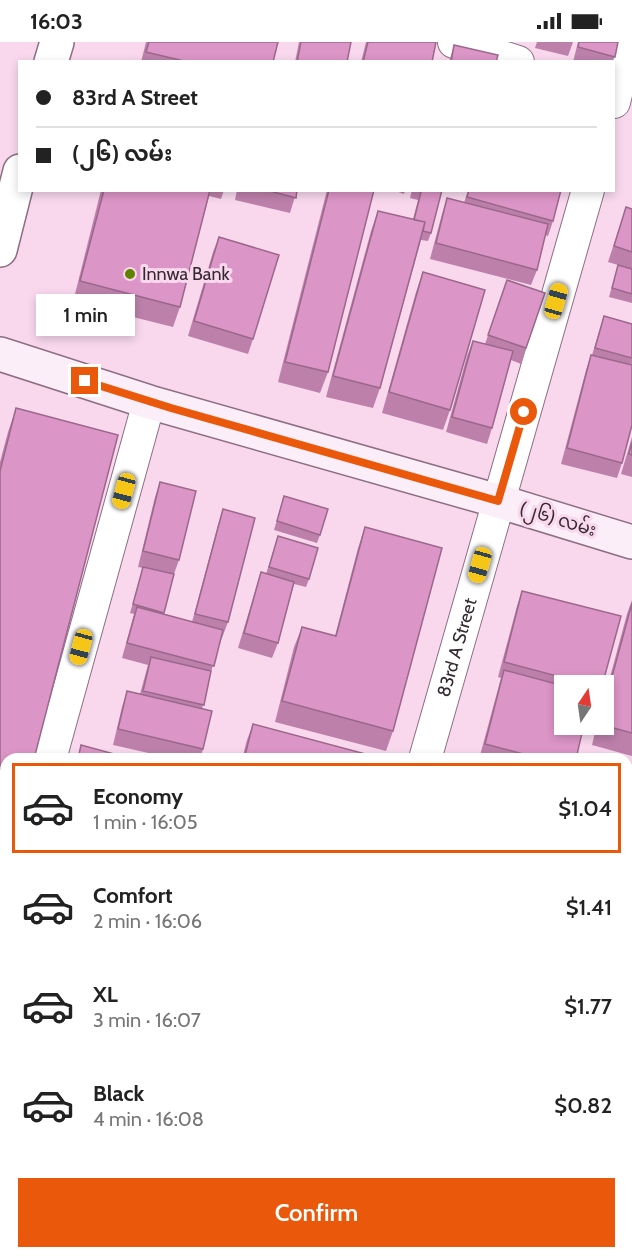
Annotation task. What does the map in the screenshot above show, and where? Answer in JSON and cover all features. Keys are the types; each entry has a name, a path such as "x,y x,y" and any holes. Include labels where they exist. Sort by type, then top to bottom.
{"main road":[{"name":"(၂၆) လမ်း","path":"0,354 149,402 498,501 632,542"}],"street":[{"path":"52,60 57,42"},
{"path":"454,42 512,60"},
{"path":"619,95 629,42"},
{"path":"0,250 18,179"},
{"name":"83rd A Street","path":"427,753 587,192"},
{"path":"52,753 149,402"}],"building":[{"path":"149,42 278,42 274,60 180,60 146,52"},
{"path":"301,42 351,42 347,60 297,60"},
{"path":"368,42 436,42 432,60 364,60"},
{"path":"579,42 618,42 615,57 578,47"},
{"path":"454,45 498,55 497,60 451,60"},
{"path":"103,192 209,192 180,307 80,281"},
{"path":"274,192 297,192 296,198"},
{"path":"328,192 373,192 328,372 285,362"},
{"path":"421,192 441,192 431,233 423,231 425,222 414,220"},
{"path":"468,192 560,192 553,221 467,197"},
{"path":"447,198 548,224 537,270 436,243"},
{"path":"626,207 632,209 632,252 614,246"},
{"path":"378,211 425,222 380,388 333,376"},
{"path":"219,237 279,255 253,339 194,321"},
{"path":"618,265 632,269 632,294 612,288"},
{"path":"423,272 485,290 450,410 389,392"},
{"path":"507,280 545,293 526,348 488,335"},
{"path":"604,316 632,324 632,358 595,348"},
{"path":"473,341 513,351 492,428 452,417"},
{"path":"591,355 632,365 632,425 622,463 567,448"},
{"path":"16,408 118,435 36,753 0,753 0,471"},
{"path":"160,482 196,491 179,560 143,551"},
{"path":"284,496 328,509 320,535 277,521"},
{"path":"223,509 255,518 228,622 195,614"},
{"path":"365,527 442,548 393,731 282,701 302,627 336,636"},
{"path":"278,536 318,548 309,579 269,567"},
{"path":"143,567 174,574 164,613 133,604"},
{"path":"261,572 294,582 278,643 244,633"},
{"path":"522,591 621,616 605,675 554,675 504,662"},
{"path":"632,603 632,733 614,728 612,675"},
{"path":"137,607 223,630 214,666 127,643"},
{"path":"151,657 211,671 204,705 143,691"},
{"path":"504,670 554,683 554,735 581,735 577,753 520,753 485,744"},
{"path":"127,691 212,711 203,749 118,729"},
{"path":"253,724 362,753 246,753"},
{"path":"81,745 111,753 79,753"}],"place":[{"name":"Innwa Bank","path":"130,274"}],"route":[{"path":"85,381 149,402 498,501 524,412"}]}
